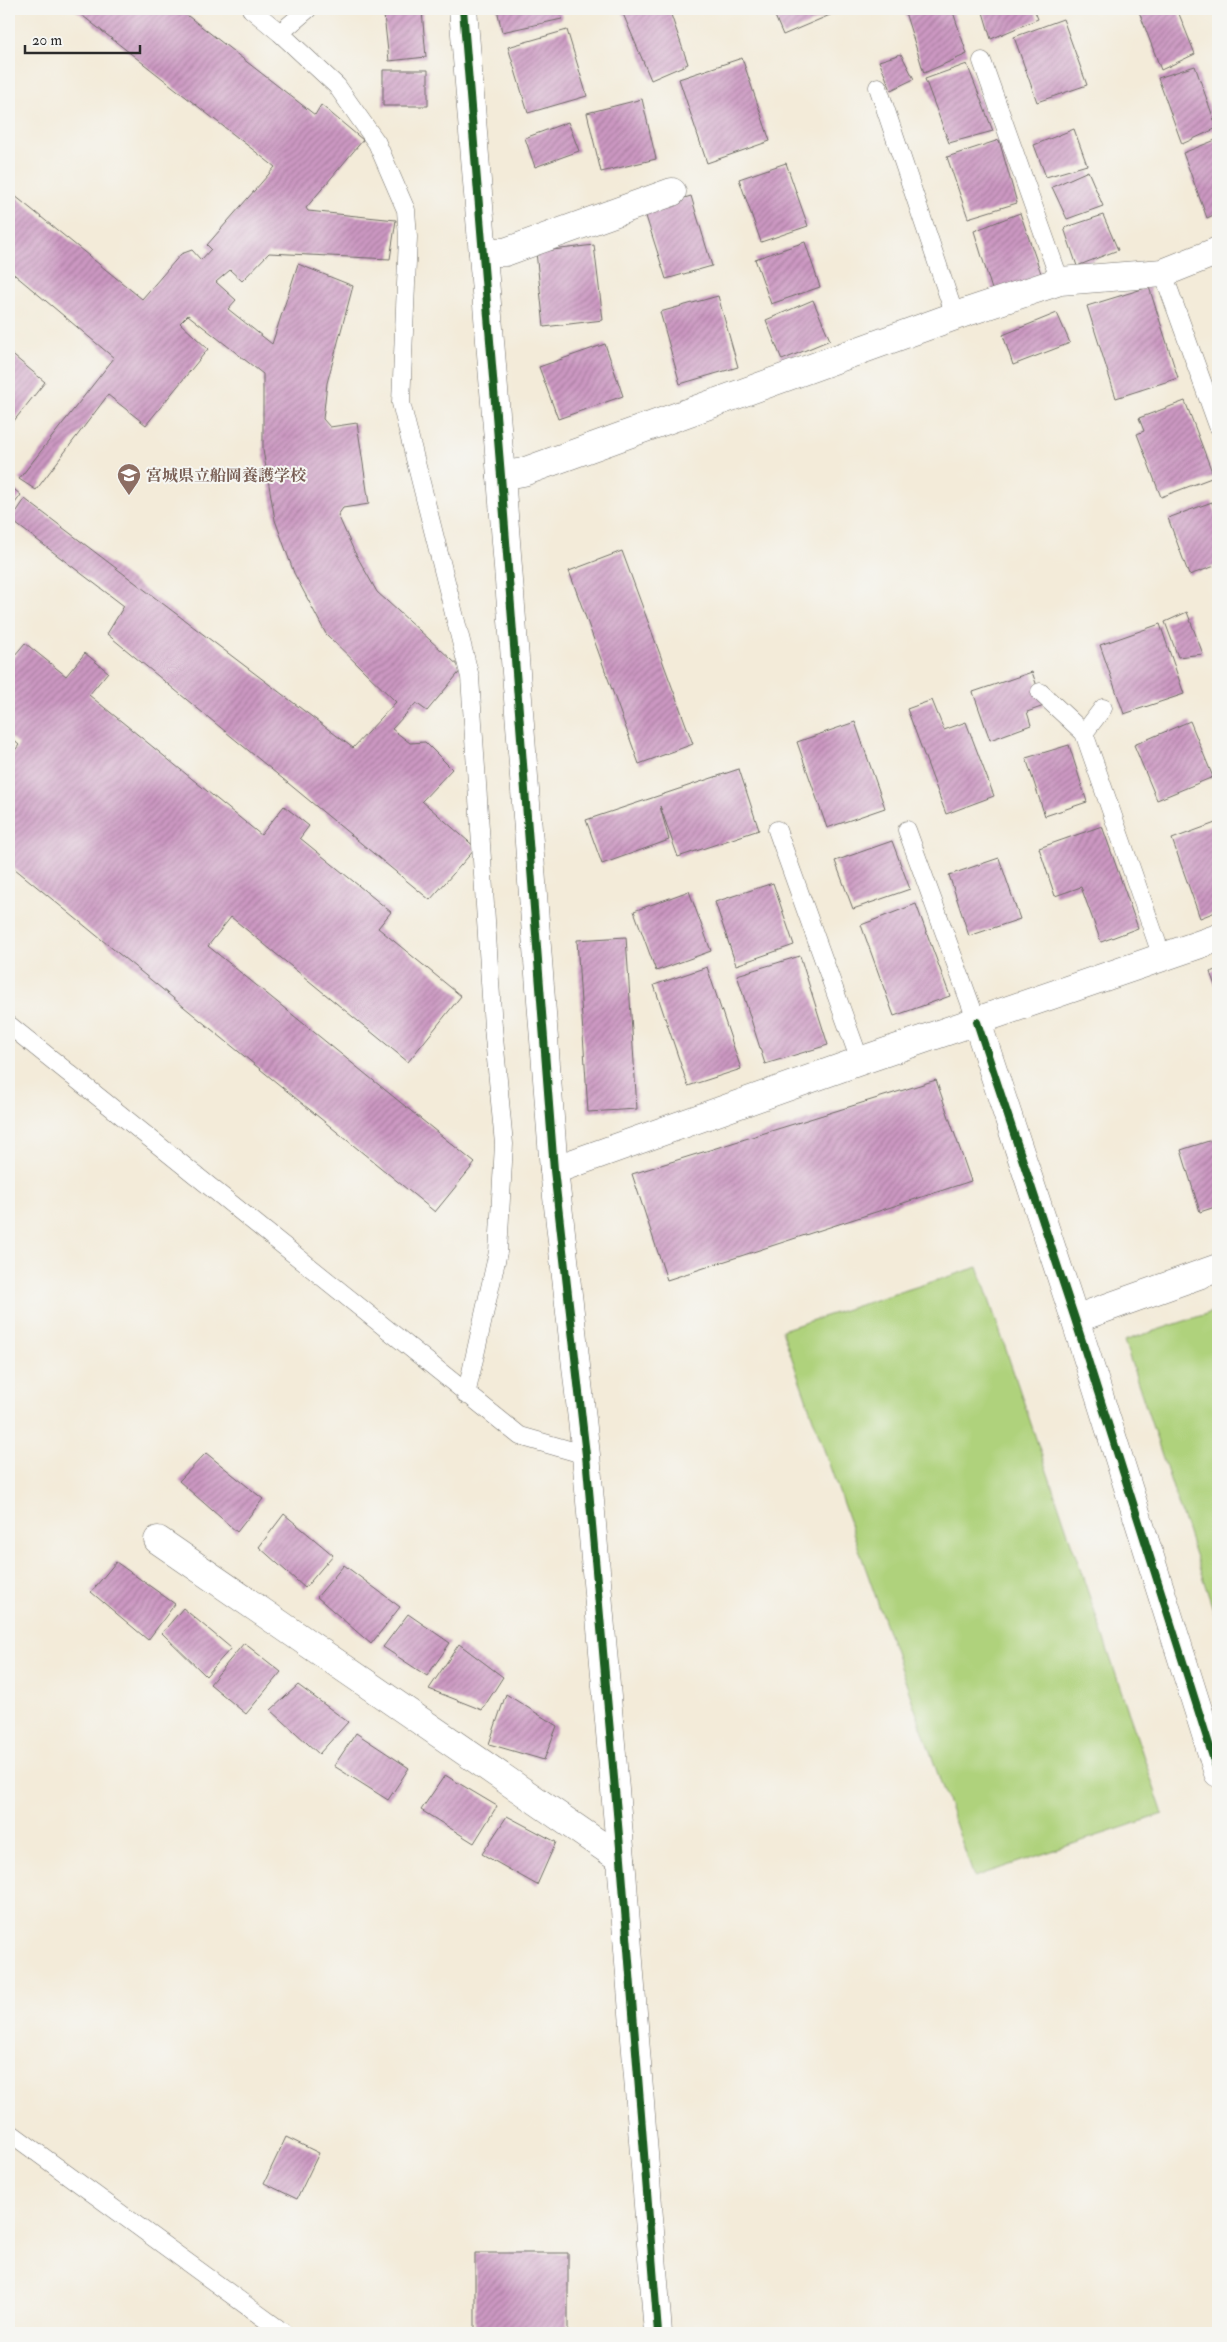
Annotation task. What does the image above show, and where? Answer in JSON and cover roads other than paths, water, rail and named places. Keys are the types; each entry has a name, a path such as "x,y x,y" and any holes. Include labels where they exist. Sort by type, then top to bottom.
{"street":[{"path":"463,9 502,476 554,1170 586,1455 621,1859 658,2333"},
{"path":"483,252 505,252 672,192"},
{"path":"502,476 523,472 955,316 1060,281 1163,273 1218,251"},
{"path":"554,1170 860,1061 1218,938"},
{"path":"977,1022 1075,1318 1218,1773"},
{"path":"1075,1318 1218,1268"},
{"path":"158,1540 621,1859"}],"lane":[{"path":"250,9 280,33 338,86 377,143 406,210 408,237 401,403 470,677 492,1007 504,1144 498,1252 466,1395"},
{"path":"280,33 308,9"},
{"path":"982,62 1060,281"},
{"path":"878,87 955,316"},
{"path":"1163,273 1218,426"},
{"path":"1040,692 1084,733 1162,957"},
{"path":"1084,733 1103,708"},
{"path":"776,830 860,1061"},
{"path":"907,830 977,1022"},
{"path":"9,1025 466,1395 520,1436 586,1455"},
{"path":"9,2132 284,2333"}],"place":[{"name":"宮城県立船岡養護学校","path":"129,496"}]}
